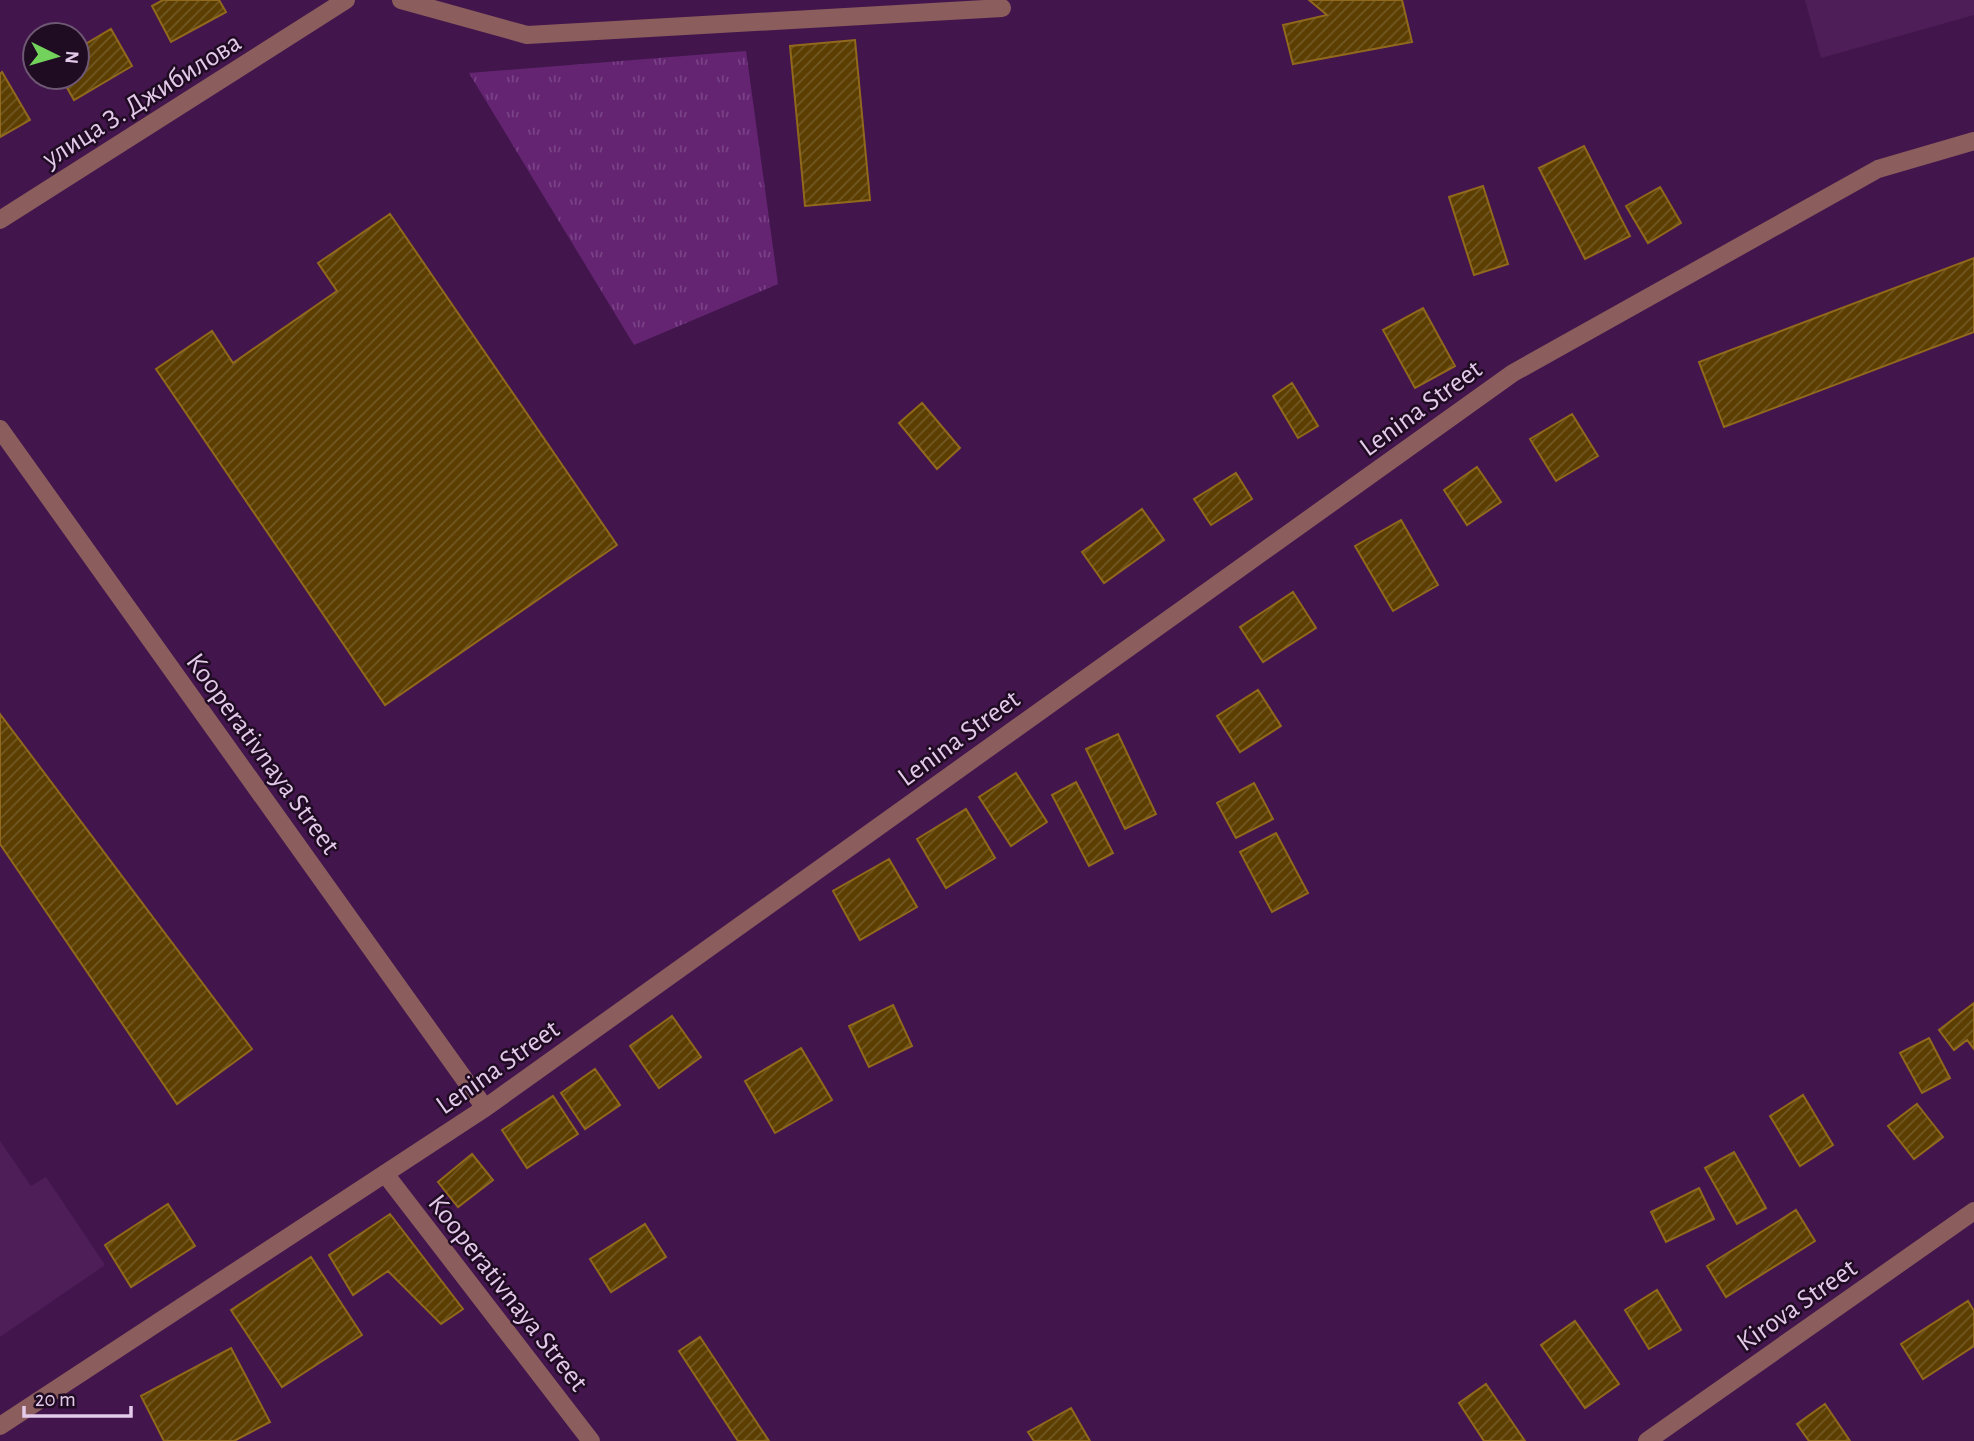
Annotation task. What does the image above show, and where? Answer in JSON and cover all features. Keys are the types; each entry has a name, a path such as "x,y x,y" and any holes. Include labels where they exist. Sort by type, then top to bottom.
{"street":[{"name":"улица З. Джибилова","path":"0,220 346,0"},
{"path":"401,0 527,35 1002,8"},
{"name":"Lenina Street","path":"0,1426 485,1108 1513,373 1878,169 1974,141"},
{"name":"Kooperativnaya Street","path":"0,429 485,1108"},
{"name":"Kooperativnaya Street","path":"386,1175 591,1441"},
{"name":"Kirova Street","path":"1647,1441 1974,1211"}],"shaded area":[{"path":"1805,0 1974,0 1974,15 1821,58"},
{"path":"0,1141 31,1186 46,1177 105,1265 0,1337"}],"green space":[{"path":"746,51 778,284 634,345 469,73"}],"building":[{"path":"163,0 219,0 226,12 171,42 152,6"},
{"path":"1309,0 1402,0 1412,42 1293,64 1283,25 1327,15"},
{"path":"111,29 132,66 91,90 91,41"},
{"path":"855,40 870,200 805,206 790,46"},
{"path":"2,72 30,120 0,137 0,74"},
{"path":"69,91 89,91 74,100"},
{"path":"1584,146 1630,236 1585,259 1539,168"},
{"path":"1483,186 1508,264 1474,275 1449,197"},
{"path":"1660,187 1681,223 1648,243 1626,206"},
{"path":"390,214 617,545 385,705 156,369 212,331 233,363 337,291 318,263"},
{"path":"1974,258 1974,332 1724,427 1699,362"},
{"path":"1423,308 1455,366 1415,388 1383,330"},
{"path":"1292,383 1318,426 1298,438 1273,396"},
{"path":"922,403 960,448 937,469 899,423"},
{"path":"1572,414 1598,456 1556,481 1530,439"},
{"path":"1477,467 1501,502 1467,525 1444,490"},
{"path":"1236,473 1252,499 1211,525 1194,499"},
{"path":"1142,509 1164,540 1104,583 1082,552"},
{"path":"1401,520 1438,585 1393,611 1355,546"},
{"path":"1293,592 1316,628 1263,662 1240,627"},
{"path":"1258,690 1281,726 1240,752 1217,716"},
{"path":"0,714 252,1049 177,1104 0,844"},
{"path":"1118,734 1156,814 1125,829 1086,749"},
{"path":"1016,773 1047,822 1011,846 979,797"},
{"path":"1076,782 1113,853 1089,866 1052,795"},
{"path":"1254,783 1273,819 1236,838 1217,803"},
{"path":"966,809 995,858 946,888 917,839"},
{"path":"1276,833 1308,893 1272,912 1240,852"},
{"path":"889,859 917,907 860,940 833,891"},
{"path":"1974,1003 1974,1049 1967,1040 1954,1050 1939,1030"},
{"path":"893,1005 912,1046 869,1067 849,1026"},
{"path":"672,1016 701,1057 659,1088 630,1046"},
{"path":"1929,1038 1950,1078 1922,1093 1900,1053"},
{"path":"801,1048 832,1100 775,1133 745,1081"},
{"path":"595,1069 620,1105 585,1129 561,1093"},
{"path":"1803,1095 1833,1145 1800,1166 1770,1116"},
{"path":"553,1096 578,1134 527,1168 502,1130"},
{"path":"1917,1104 1943,1137 1914,1159 1888,1126"},
{"path":"1734,1152 1766,1208 1737,1224 1705,1168"},
{"path":"472,1154 493,1180 458,1207 438,1182"},
{"path":"1699,1188 1714,1219 1666,1242 1651,1212"},
{"path":"168,1204 195,1246 131,1287 105,1245"},
{"path":"1796,1210 1815,1241 1726,1297 1707,1266"},
{"path":"390,1214 463,1309 441,1324 388,1271 353,1295 329,1255"},
{"path":"645,1224 666,1257 611,1292 590,1259"},
{"path":"311,1257 362,1335 282,1387 231,1310"},
{"path":"1657,1290 1681,1330 1649,1349 1625,1310"},
{"path":"1968,1301 1974,1311 1974,1346 1923,1379 1901,1344"},
{"path":"1575,1321 1619,1384 1585,1408 1541,1345"},
{"path":"700,1337 769,1441 738,1441 679,1351"},
{"path":"231,1348 270,1422 234,1441 164,1441 141,1396"},
{"path":"1486,1384 1525,1441 1484,1441 1459,1403"},
{"path":"1825,1404 1850,1441 1809,1441 1797,1424"},
{"path":"1071,1408 1090,1441 1034,1441 1028,1432"}]}
